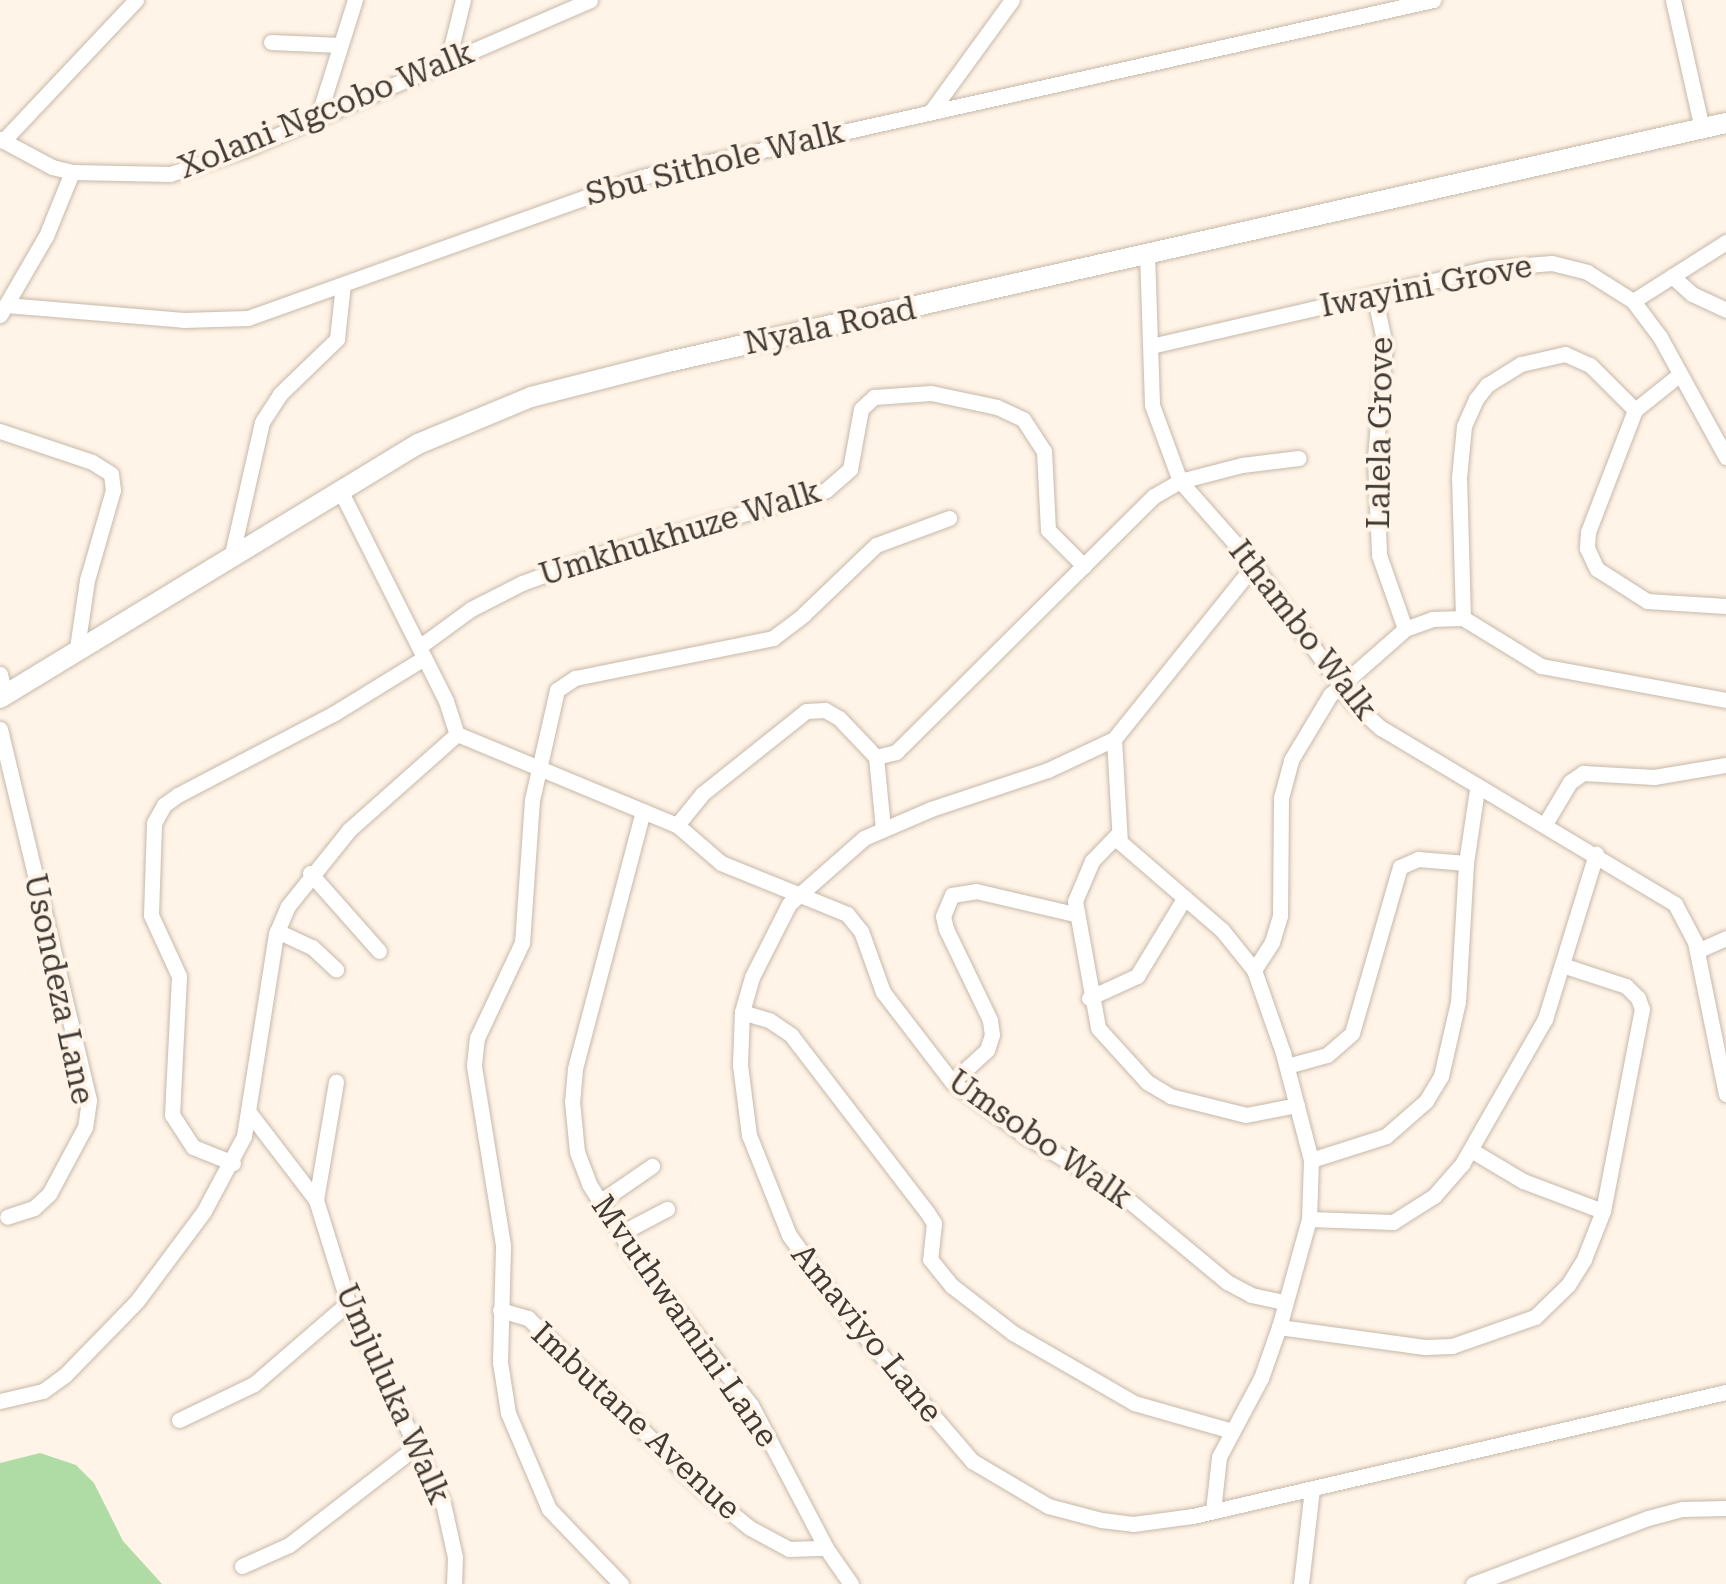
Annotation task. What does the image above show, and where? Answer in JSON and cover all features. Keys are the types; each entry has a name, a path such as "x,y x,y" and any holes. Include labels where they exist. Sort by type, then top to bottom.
{"street":[{"path":"1,140 136,0"},
{"path":"318,117 355,0"},
{"path":"446,64 463,0"},
{"name":"Xolani Ngcobo Walk","path":"1,140 52,167 72,172 170,174 246,149 590,0"},
{"path":"932,110 1012,0"},
{"name":"Sbu Sithole Walk","path":"3,310 229,320 272,310 598,189 932,110 1433,0"},
{"path":"1673,0 1702,129"},
{"path":"271,42 340,45"},
{"name":"Nyala Road","path":"2,689 418,444 530,398 1726,123"},
{"path":"3,310 46,236 72,172"},
{"path":"1633,301 1726,242"},
{"name":"Ithambo Walk","path":"1148,253 1155,421 1180,482 1254,565 1341,686 1382,728 1476,789 1545,824 1675,904 1697,951 1726,1094"},
{"name":"Iwayini Grove","path":"1151,346 1490,268 1552,262 1586,272 1633,301 1726,457"},
{"path":"1672,276 1692,294 1726,310"},
{"path":"232,554 262,422 280,394 336,339 343,284"},
{"name":"Lalela Grove","path":"1374,294 1386,345 1375,458 1379,555 1405,629"},
{"path":"1463,618 1459,478 1464,426 1476,399 1487,386 1521,364 1565,354 1590,364 1636,410"},
{"path":"1680,374 1636,410 1588,532 1589,558 1598,569 1646,601 1726,606"},
{"name":"Umkhukhuze Walk","path":"233,1163 193,1147 172,1115 179,976 151,915 154,823 164,805 178,795 333,714 422,653 471,609 522,584 602,554 826,490 850,470 861,409 874,397 957,397 1023,419 1044,451 1048,530 1084,566"},
{"path":"0,431 92,462 112,474 113,490 87,580 77,648"},
{"path":"876,757 896,752 1154,496 1180,482 1242,465 1298,458"},
{"path":"0,1401 26,1398 53,1385 155,1279 233,1163 248,1110 277,931 310,873 349,830 457,734 422,653 341,492"},
{"path":"622,1584 558,1521 536,1482 502,1394 503,1245 474,1052 522,944 539,768 555,698 564,682 773,638 876,546 950,518"},
{"name":"Amaviyo Lane","path":"1254,565 1114,738 1048,770 883,829 842,854 799,891 758,960 742,1012 742,1102 772,1200 789,1235 846,1314 972,1461 1034,1500 1101,1520 1132,1524 1213,1511 1726,1392"},
{"path":"1254,970 1272,942 1280,916 1283,780 1320,707 1405,629 1432,619 1463,618 1540,666 1726,700"},
{"path":"676,824 702,794 806,712 825,710 839,718 876,757 883,829"},
{"name":"Usondeza Lane","path":"0,729 89,1100 85,1127 54,1188 34,1208 7,1217"},
{"name":"Umsobo Walk","path":"457,734 676,824 721,862 847,914 857,924 883,992 952,1082 1024,1135 1115,1189 1227,1282 1251,1295 1285,1302"},
{"path":"1114,738 1118,835 1128,851 1222,930 1254,970 1287,1066 1311,1160 1309,1219 1280,1327 1262,1378 1216,1466 1213,1511"},
{"path":"1545,824 1570,782 1583,773 1654,777 1726,765"},
{"path":"1311,1160 1386,1136 1433,1090 1455,1025 1466,863 1476,789"},
{"name":"Mvuthwamini Lane","path":"643,811 573,1082 576,1152 601,1201 665,1298 751,1405 826,1548 851,1584"},
{"path":"1118,835 1083,875 1074,914 1098,1028 1146,1082 1170,1096 1246,1115 1297,1105"},
{"path":"1309,1219 1369,1224 1402,1218 1434,1196 1471,1150 1540,1029 1596,854"},
{"path":"1287,1066 1326,1055 1352,1033 1400,867 1418,859 1466,863"},
{"path":"310,873 379,951"},
{"path":"952,1082 987,1050 992,1027 946,928 943,916 952,895 976,891 1074,914"},
{"path":"1089,998 1137,976 1185,898"},
{"path":"277,931 312,947 336,969"},
{"path":"1697,951 1726,938"},
{"path":"1280,1327 1426,1347 1470,1343 1535,1317 1555,1300 1584,1259 1603,1211 1642,1018 1640,1003 1626,986 1562,966"},
{"path":"742,1012 769,1020 792,1036 934,1223 929,1250 933,1268 1013,1333 1134,1403 1232,1431"},
{"path":"316,1200 336,1082"},
{"name":"Umjuluka Walk","path":"248,1110 316,1200 348,1303 444,1503 455,1557 454,1584"},
{"path":"1471,1150 1534,1186 1603,1211"},
{"path":"601,1201 652,1166"},
{"path":"621,1233 667,1210"},
{"path":"180,1420 254,1384 348,1303"},
{"name":"Imbutane Avenue","path":"500,1310 528,1318 703,1490 750,1528 789,1549 826,1548"},
{"path":"242,1566 289,1545 417,1446"},
{"path":"1301,1584 1312,1489"},
{"path":"1473,1584 1648,1518 1682,1510 1726,1508"}],"green space":[{"path":"40,1453 76,1465 94,1483 123,1541 162,1584 0,1584 0,1463"}]}
